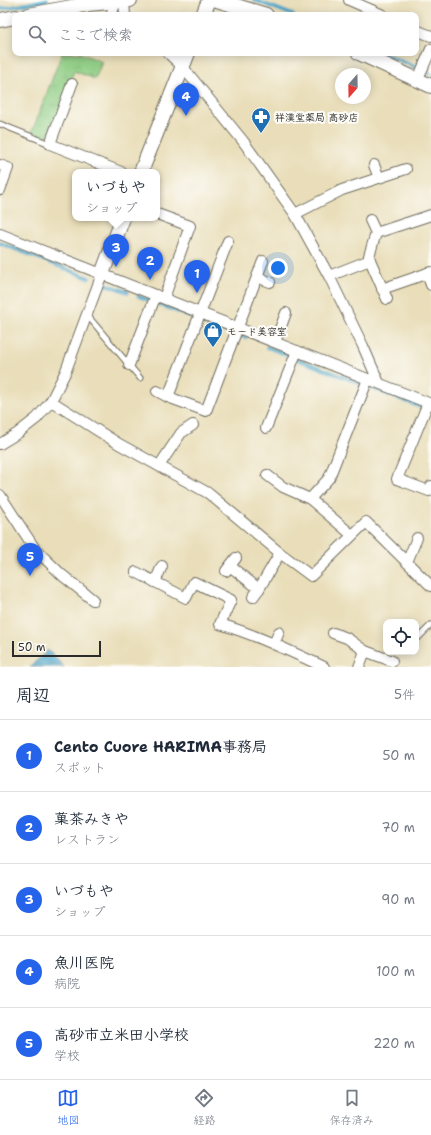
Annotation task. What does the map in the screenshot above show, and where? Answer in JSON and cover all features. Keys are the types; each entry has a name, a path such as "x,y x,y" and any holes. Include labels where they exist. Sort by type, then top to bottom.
{"street":[{"path":"204,12 209,0"},
{"path":"217,0 256,12"},
{"path":"349,0 376,12"},
{"path":"41,12 86,2 123,1"},
{"path":"114,12 123,1"},
{"path":"123,1 125,12"},
{"path":"0,20 12,18"},
{"path":"419,31 431,36"},
{"path":"418,80 431,49"},
{"path":"171,56 182,66 243,141 296,214 329,276 379,383"},
{"path":"142,169 187,56"},
{"path":"366,56 431,86"},
{"path":"72,84 50,144 113,169"},
{"path":"0,165 8,168 0,190"},
{"path":"374,165 379,178"},
{"path":"296,214 342,190 406,169"},
{"path":"129,365 156,300 190,226 160,215"},
{"path":"376,233 431,215"},
{"path":"370,220 376,233 369,256 386,299"},
{"path":"0,444 18,433 37,418 51,400 64,373 122,221"},
{"path":"0,234 102,274 156,300 200,312 429,403 397,479 429,491 431,486"},
{"path":"168,397 200,312 216,259 228,241"},
{"path":"329,276 370,260"},
{"path":"157,391 206,412 263,261"},
{"path":"382,289 429,273 431,285"},
{"path":"257,278 270,282"},
{"path":"275,342 286,313"},
{"path":"266,428 297,351"},
{"path":"310,499 329,478 368,379"},
{"path":"51,400 118,444 208,493 311,576 366,522 431,586"},
{"path":"159,466 181,433 193,425"},
{"path":"267,475 283,487 310,499 352,535"},
{"path":"0,495 34,549 62,575 93,600"},
{"path":"407,562 417,538"},
{"path":"231,565 256,593 280,552"},
{"path":"155,582 162,566"},
{"path":"136,572 186,598 194,582 231,600 220,624 240,630 274,644 324,667"},
{"path":"274,644 279,632"},
{"path":"333,632 347,638 365,651 392,661"},
{"path":"359,667 365,651"}],"lane":[{"path":"0,124 50,144"},
{"path":"87,314 140,378"},
{"path":"419,637 431,625"}],"green space":[{"path":"61,56 87,56 102,62 95,79 74,71 59,112 47,138 32,132"}],"water":[{"path":"48,650 64,667 30,667"}],"waterway":[{"path":"0,9 47,0"},
{"path":"254,0 285,12"},
{"path":"390,56 431,74"},
{"path":"0,243 89,278"},
{"path":"105,284 128,292"},
{"path":"138,296 150,301"},
{"path":"156,303 192,318"},
{"path":"202,322 229,332"},
{"path":"240,336 246,338"},
{"path":"267,347 288,355"},
{"path":"297,359 431,411"}],"place":[{"name":"魚川医院","path":"186,116"},
{"name":"祥漢堂薬局 高砂店","path":"261,134"},
{"name":"いづもや","path":"116,267"},
{"name":"菓茶みきや","path":"150,280"},
{"name":"Cento Cuore HARIMA事務局","path":"197,293"},
{"name":"モード美容室","path":"213,348"},
{"name":"高砂市立米田小学校","path":"30,576"}]}
